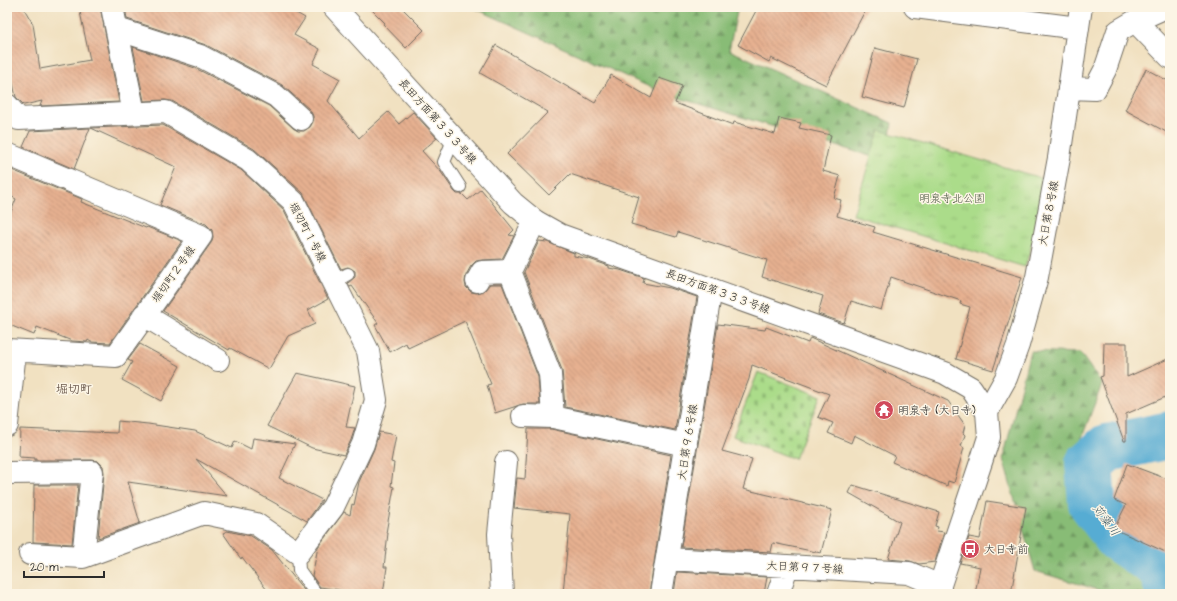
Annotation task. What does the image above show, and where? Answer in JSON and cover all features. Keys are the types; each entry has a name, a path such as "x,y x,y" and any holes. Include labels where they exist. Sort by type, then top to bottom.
{"street":[{"path":"112,7 134,113"},
{"name":"長田方面第３３３号線","path":"334,7 513,203 535,221 560,235 945,372 972,388 987,412 989,437 939,590"},
{"path":"915,7 1079,17"},
{"path":"1069,88 1095,89 1105,70 1118,31 1135,21 1166,7"},
{"name":"大日第８号線","path":"987,412 1006,378 1018,345 1037,277 1059,158 1079,17"},
{"path":"1135,21 1170,57"},
{"path":"117,29 200,56 276,96 301,119"},
{"name":"堀切町１号線","path":"11,118 166,112 248,160 294,202 341,278 368,351 376,400 363,444 333,507 298,553"},
{"name":"堀切町２号線","path":"7,154 200,236 116,356 11,351"},
{"path":"535,221 510,271 550,374 553,417"},
{"path":"476,281 482,272 510,271"},
{"name":"大日第９６号線","path":"661,594 668,559 711,289"},
{"path":"144,316 218,360"},
{"path":"7,425 11,351"},
{"path":"523,416 553,417 686,445"},
{"path":"502,594 499,534 506,462"},
{"path":"7,474 92,472 83,557"},
{"path":"30,554 83,557 204,513 256,524 298,553"},
{"name":"大日第９７号線","path":"668,559 909,574 939,590"},
{"path":"778,594 788,566"}],"lane":[{"path":"454,138 444,162 460,187"},
{"path":"298,553 299,570 316,594"}],"green space":[{"path":"472,7 738,7 729,50 892,123 886,161 663,93"},
{"name":"明泉寺北公園","path":"879,130 1051,181 1025,267 853,215"},
{"path":"1030,351 1080,353 1102,384 1075,456 1103,531 1170,576 1170,594 1113,594 1035,571 1003,459"},
{"path":"758,372 820,396 795,459 733,436"}],"building":[{"path":"7,7 23,7 33,24 40,69 90,60 79,7 100,7 119,102 40,106 42,101 24,105 16,97 7,57"},
{"path":"125,7 286,7 305,18 294,35 320,49 313,64 340,79 328,101 359,138 388,112 399,124 413,112 437,138 422,151 441,172 454,191 457,194 462,194 468,200 481,189 514,230 509,235 514,236 502,259 476,261 466,275 465,282 466,287 471,292 477,293 484,291 490,284 502,284 538,377 540,404 523,404 495,413 487,385 491,384 465,321 408,348 406,343 390,352 375,325 378,323 352,286 350,287 348,283 355,277 355,271 348,267 341,269 303,193 254,149 172,101 144,101 133,47 195,68 269,106 298,131 304,131 310,127 313,122 313,116 310,110 282,85 206,45 127,19"},
{"path":"369,7 401,7 424,30 406,48"},
{"path":"758,7 867,7 826,85 771,58 769,62 738,45"},
{"path":"496,45 595,103 611,75 651,98 659,78 682,86 675,103 733,125 734,122 775,134 779,118 801,123 799,128 831,135 823,171 840,176 834,198 841,200 837,216 875,227 873,232 1022,277 993,370 956,359 970,307 960,304 961,301 891,277 881,310 851,301 844,323 818,314 823,296 762,277 767,260 678,232 676,237 631,224 639,197 570,174 549,195 507,154 548,112 480,73"},
{"path":"875,48 917,59 904,108 862,97"},
{"path":"1146,69 1170,82 1170,134 1125,110"},
{"path":"163,125 241,170 284,210 328,299 308,310 315,324 288,336 269,369 230,348 229,350 163,311 211,243 213,237 212,230 206,224 160,205 176,167 91,128"},
{"path":"90,128 74,169 23,147 30,131"},
{"path":"7,168 82,199 81,202 182,241 110,343 91,342 88,340 87,342 72,341 37,327 34,335 7,324 7,222 16,199 7,194"},
{"path":"539,241 547,242 574,253 574,256 589,259 609,266 609,268 644,278 643,283 670,288 697,297 675,430 565,407 562,370 524,272"},
{"path":"718,324 765,330 766,327 808,343 810,338 948,401 965,425 963,433 965,435 961,446 964,448 954,483 948,481 947,486 892,462 895,456 854,435 851,443 828,433 833,423 818,417 829,394 752,365 749,379 722,451 752,459 743,489 832,510 821,553 773,543 771,552 681,547"},
{"path":"1104,343 1127,343 1127,377 1170,358 1170,395 1126,414 1126,441 1124,441 1100,377 1103,376"},
{"path":"140,344 180,366 161,401 122,380 132,362 128,360"},
{"path":"297,373 355,386 346,427 355,428 344,455 312,448 267,426"},
{"path":"118,421 195,431 232,448 235,441 251,449 253,438 295,444 279,478 322,500 307,521 196,459 227,496 128,482 140,523 98,538 104,473 103,466 98,461 92,460 35,460 35,458 19,457 20,429 117,433"},
{"path":"528,429 551,429 671,455 649,594 563,594 570,514 514,508 517,478 525,479"},
{"path":"379,432 396,435 391,462 394,463 391,486 394,487 386,533 388,533 384,567 387,567 383,594 364,594 320,587 312,576 318,547 344,512 350,515 352,504 354,505 359,482 374,449"},
{"path":"1127,464 1170,480 1170,554 1114,529 1126,505 1114,500"},
{"path":"34,485 78,485 72,544 33,542"},
{"path":"853,485 939,512 935,526 938,527 937,531 944,532 935,562 919,564 910,561 888,559 900,522 849,493"},
{"path":"987,501 1026,507 1011,594 975,594 980,567 960,563 969,537 980,539"},
{"path":"227,531 251,536 272,550 307,594 270,594 242,557 241,559 223,533"},
{"path":"677,572 767,577 764,594 674,594"}],"waterway":[{"name":"苅藻川","path":"1170,435 1107,448 1089,464 1092,503 1118,538 1162,568 1170,594"}],"place":[{"name":"明泉寺 (大日寺)","path":"884,410"},
{"name":"大日寺前","path":"970,549"}],"district":[{"name":"堀切町","path":"74,389"}]}
